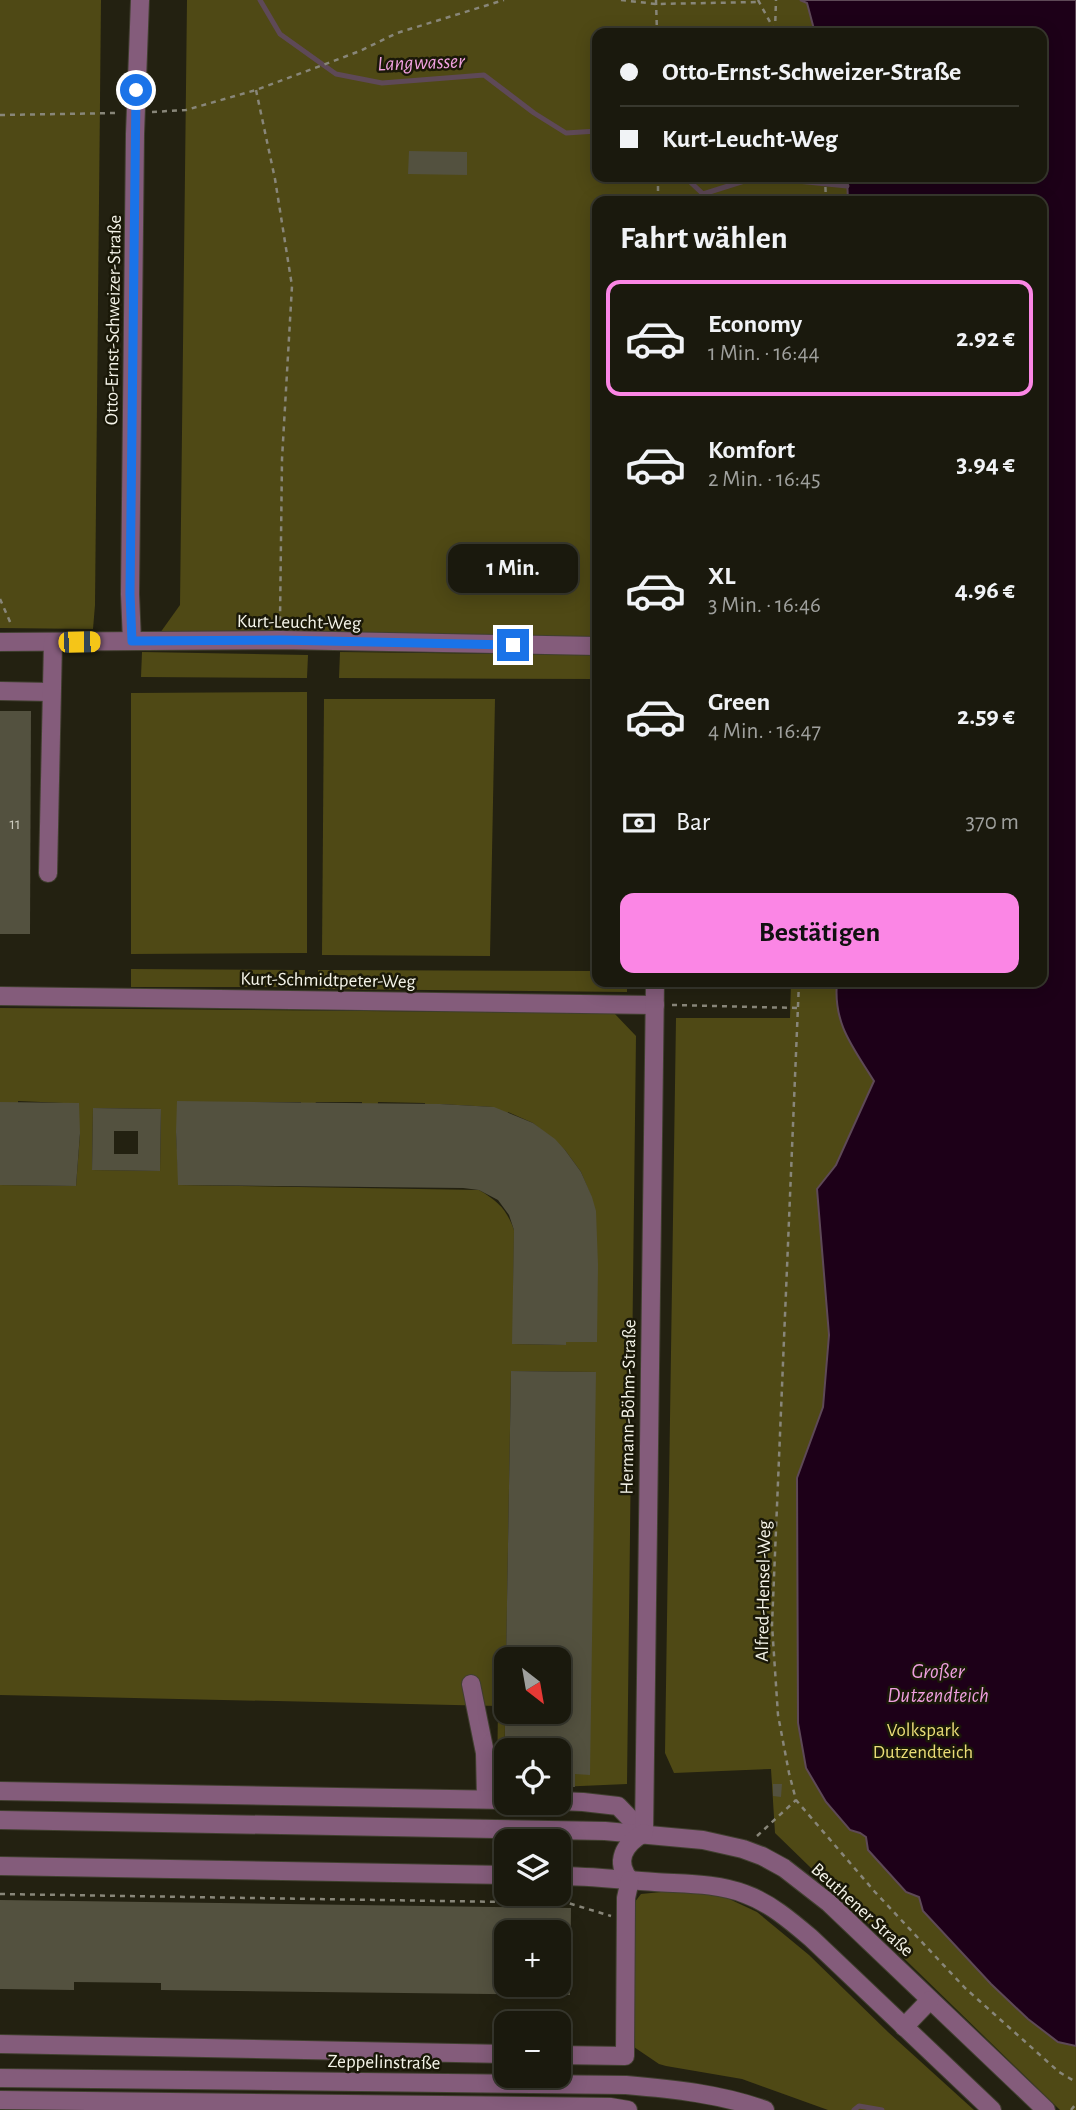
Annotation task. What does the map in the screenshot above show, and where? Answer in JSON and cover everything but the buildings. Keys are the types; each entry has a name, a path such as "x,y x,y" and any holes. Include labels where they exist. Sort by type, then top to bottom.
{"street":[{"name":"Otto-Ernst-Schweizer-Straße","path":"132,641 130,594 136,113 141,0"},
{"name":"Kurt-Leucht-Weg","path":"0,642 280,640 592,646"},
{"path":"48,873 53,642"},
{"path":"0,691 51,692"},
{"name":"Hermann-Böhm-Straße","path":"644,1833 655,987"},
{"name":"Kurt-Schmidtpeter-Weg","path":"0,996 655,1005"},
{"path":"471,1684 485,1754 486,1799"},
{"path":"0,1791 494,1799"},
{"path":"571,1802 618,1806 644,1833 632,1841 623,1855 622,1867 631,1880"},
{"name":"Beuthener Straße","path":"0,1820 644,1833 703,1840 743,1849 773,1861 805,1882 1046,2110"},
{"path":"0,1866 494,1875"},
{"path":"571,1876 723,1888 757,1899 811,1938 992,2110"},
{"path":"571,2054 625,2056 626,1898 631,1880"},
{"path":"904,2027 930,2000"},
{"path":"0,2044 494,2053"},
{"name":"Zeppelinstraße","path":"0,2078 626,2085 681,2090 765,2110"},
{"path":"0,2101 594,2107 628,2110"}],"path":[{"path":"0,115 186,110 256,90 360,51 397,33 504,0"},
{"path":"621,0 759,1 773,28"},
{"path":"775,28 776,0"},
{"path":"656,2 657,28"},
{"path":"256,90 275,179 292,286 282,459 280,640"},
{"path":"0,598 19,642"},
{"name":"Alfred-Hensel-Weg","path":"799,987 772,1625 779,1715 789,1773 796,1800 875,1892 965,1987 1059,2072 1076,2082"},
{"path":"655,1005 798,1008"},
{"path":"743,1849 796,1800"},
{"path":"0,1894 569,1903 626,1920"},
{"path":"1071,2110 1076,2104"}],"green space":[{"path":"0,0 101,0 93,629 0,628"},
{"name":"Volkspark Dutzendteich","path":"187,0 1076,0 1076,2110 1060,2110 775,1833 771,1769 674,1773 665,1753 676,1018 790,1018 791,987 1047,987 1047,196 592,196 592,641 160,633 180,605"},
{"path":"142,652 308,655 307,678 141,677"},
{"path":"340,652 592,655 592,679 339,678"},
{"path":"307,692 307,953 131,954 131,693"},
{"path":"324,699 495,699 490,956 322,955"},
{"path":"131,969 305,970 305,987 131,987"},
{"path":"318,970 592,971 592,987 627,987 627,992 318,989"},
{"path":"0,1008 614,1013 636,1036 627,1784 571,1786 571,1738 562,1738 564,1724 571,1724 570,1647 595,1372 511,1371 506,1647 494,1647 494,1706 0,1695 0,1185 76,1186 80,1134 65,1134 64,1103 18,1101 18,1132 2,1102","holes":["255,1102 301,1102 300,1133 316,1102 362,1102 361,1133 376,1133 378,1102 425,1103 424,1134 440,1104 493,1107 499,1141 508,1112 533,1123 565,1150 581,1172 591,1196 566,1327 566,1345 513,1344 514,1230 501,1207 479,1190 179,1185 176,1133","93,1108 161,1109 160,1171 92,1170"]},
{"path":"498,1724 505,1724 505,1738 498,1738"},
{"path":"671,1891 725,1897 757,1912 809,1955 974,2110 828,2110 742,2079 659,2064 631,2045 634,1903 641,1894"}],"water":[{"name":"Großer Dutzendteich","path":"800,0 1076,0 1076,2046 1058,2042 1028,2019 991,1984 923,1911 919,1897 906,1892 868,1850 866,1837 850,1830 826,1802 806,1768 798,1723 797,1478 823,1407 829,1335 817,1189 836,1165 874,1081 841,1023 837,987 1047,987 1047,196 848,196 847,182 1047,182 1047,28 814,28 807,3"}],"waterway":[{"name":"Langwasser","path":"260,0 280,34 336,74 382,83 484,75 534,113 566,133 592,131"},
{"name":"Langwasser","path":"690,182 703,194 741,182"},
{"name":"Langwasser","path":"807,182 847,186"},
{"path":"854,2110 859,2106 882,2110"}],"route":[{"path":"136,90 130,594 132,641 280,640 513,645"}]}
